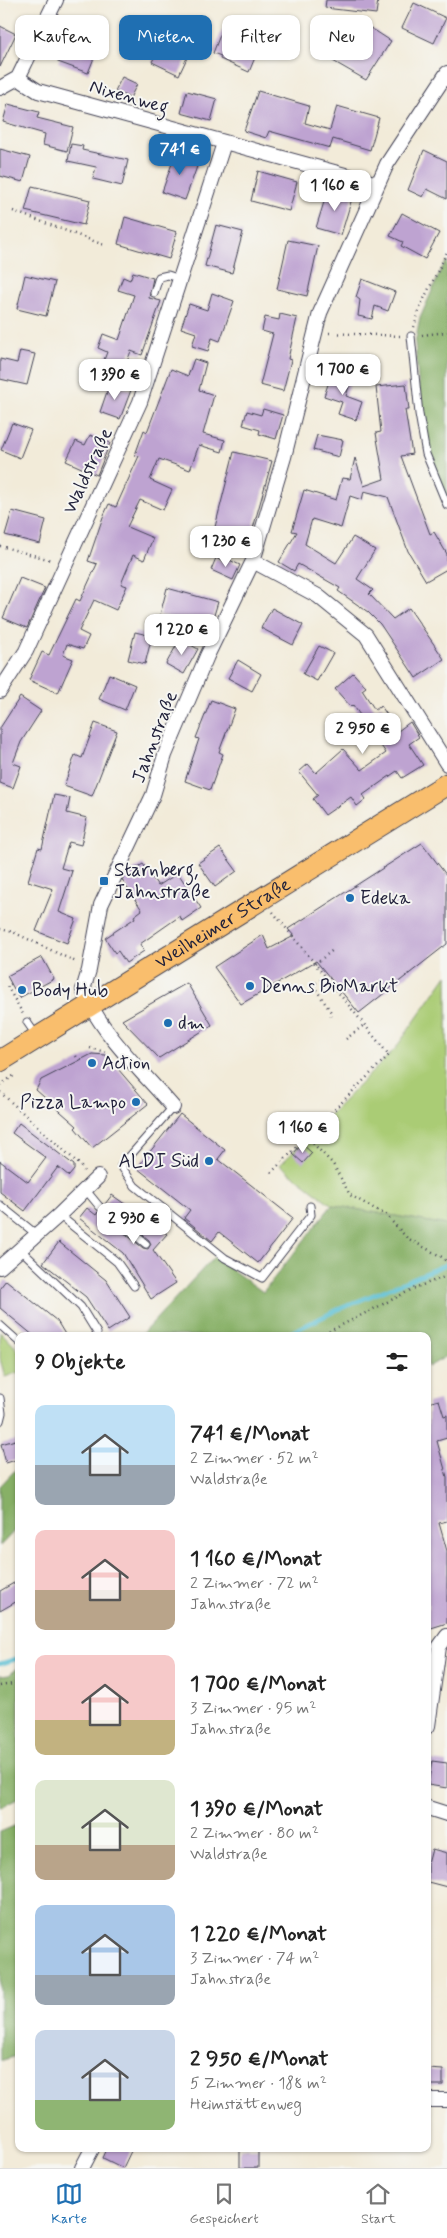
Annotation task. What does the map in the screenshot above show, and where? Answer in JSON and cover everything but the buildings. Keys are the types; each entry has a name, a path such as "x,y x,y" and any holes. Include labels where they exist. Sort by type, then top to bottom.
{"main road":[{"name":"Weilheimer Straße","path":"0,1061 32,1029 90,1004 447,784"}],"street":[{"path":"0,88 18,78 56,0"},
{"name":"Jahnstraße","path":"90,1004 83,990 89,970 101,904 153,795 164,755 207,656 253,561 284,457 320,313 387,164 447,73"},
{"name":"Nixenweg","path":"18,78 38,91 378,184"},
{"name":"Waldstraße","path":"0,691 26,651 140,402 224,143"},
{"path":"253,561 318,596 366,635 447,764"},
{"path":"90,1004 120,1047 173,1106"},
{"path":"0,1267 59,1215 91,1183"},
{"path":"431,1704 439,1647 447,1636"},
{"path":"431,1809 447,1814"},
{"path":"431,2100 447,2100"},
{"path":"82,2168 90,2152"}],"lane":[{"path":"154,293 158,277 168,275 180,279"},
{"path":"411,336 419,414 426,454 447,505"},
{"path":"173,1106 121,1166 135,1186 225,1258 262,1278 311,1215 310,1206"},
{"path":"91,1183 99,1206 146,1244"},
{"path":"0,1205 36,1234"},
{"path":"59,1215 117,1262 134,1286"},
{"path":"21,1250 81,1307 96,1332"},
{"path":"0,1325 15,1338"},
{"path":"0,1398 2,1414 0,1421"}],"path":[{"path":"13,211 104,245"},
{"path":"411,336 421,305 447,252"},
{"path":"341,334 411,336 447,332"},
{"path":"0,546 66,564"},
{"path":"271,1173 389,1055 272,912"},
{"path":"0,929 13,932 63,954 89,970"},
{"path":"315,964 333,950"},
{"path":"325,977 313,985 331,1012 331,1020"},
{"path":"11,984 7,986 32,1029"},
{"path":"346,1039 364,1025"},
{"path":"90,1048 106,1052 109,1056"},
{"path":"76,1056 79,1061"},
{"path":"0,1092 80,1164 91,1183"},
{"path":"306,1136 334,1164 350,1194 386,1216 407,1238 442,1257 447,1262"},
{"path":"328,1332 417,1287 447,1276"},
{"path":"0,1686 15,1684"}],"green space":[{"path":"447,261 447,502 427,451 420,403 415,343 420,318 442,268"},
{"path":"447,975 447,1225 332,1205 280,1165 395,1049"},
{"path":"332,1205 447,1225 447,1356 431,1365 431,1332 144,1332 214,1257 263,1292"},
{"path":"0,1331 15,1347 15,1373 5,1377 0,1359"},
{"path":"15,1470 15,1530 0,1546 0,1486"},
{"path":"15,1670 15,1800 0,1808 0,1676 9,1675"},
{"path":"15,1826 15,2056 0,2061 0,1832"}],"waterway":[{"path":"292,1332 337,1310 447,1264"},
{"path":"0,1664 15,1659"}],"place":[{"name":"Starnberg, Jahnstraße","path":"104,881"},
{"name":"Edeka","path":"350,898"},
{"name":"Denns BioMarkt","path":"250,986"},
{"name":"Body Hub","path":"22,990"},
{"name":"dm","path":"168,1023"},
{"name":"Action","path":"92,1063"},
{"name":"Pizza Lampo","path":"136,1102"},
{"name":"ALDI Süd","path":"209,1161"}]}
